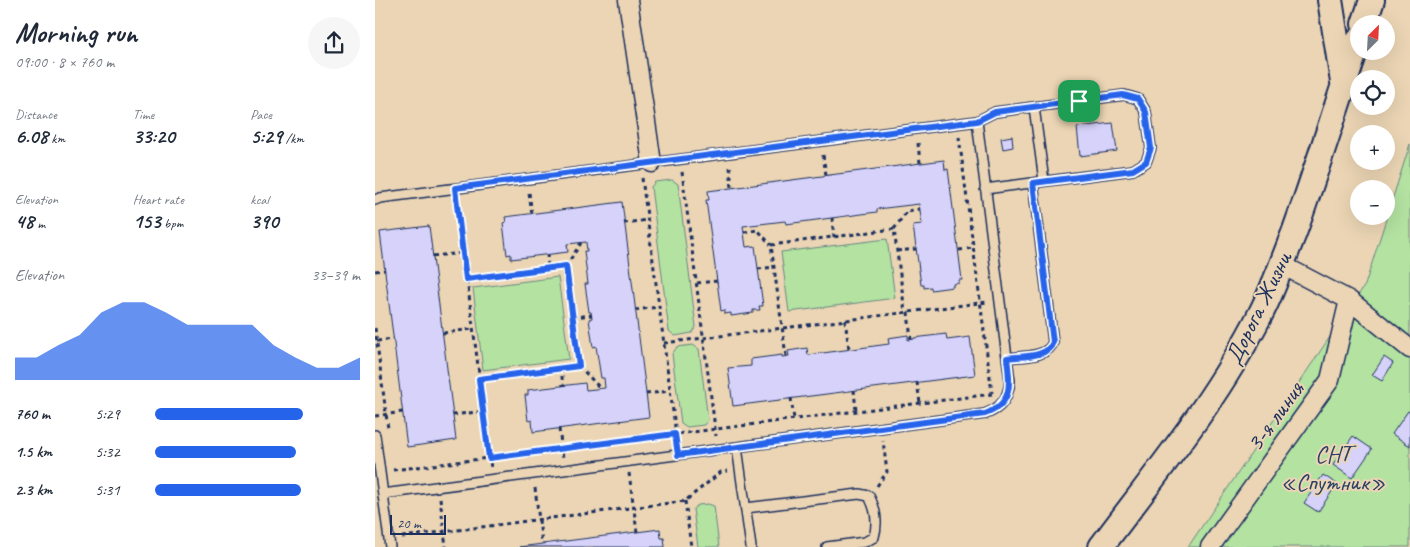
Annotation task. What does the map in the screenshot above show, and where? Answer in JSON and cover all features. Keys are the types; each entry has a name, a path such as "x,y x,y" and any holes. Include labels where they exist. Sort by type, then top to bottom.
{"main road":[{"path":"1330,0 1343,86"},
{"path":"1367,15 1372,0"},
{"name":"Дорога Жизни","path":"1101,547 1202,412 1246,342 1262,312 1282,265 1352,60"}],"street":[{"path":"628,0 647,164"},
{"path":"1282,265 1349,300 1409,346"},
{"name":"3-я линия","path":"1209,547 1330,380 1349,300"}],"lane":[{"path":"375,200 455,188 957,124 977,121 995,112 1123,95 1138,99 1146,112 1151,148 1146,162 1133,170 985,189"},
{"path":"1034,107 1044,181"},
{"path":"383,494 985,414 995,410 1004,402 1010,381 977,121"},
{"path":"1007,358 1046,353 1051,349 1053,342 1033,183"},
{"path":"375,435 389,543"},
{"path":"737,447 751,547"},
{"path":"745,508 859,494 869,496 874,505 877,528 874,537 865,542 827,547"}],"path":[{"path":"957,124 995,410"},
{"path":"917,142 920,163"},
{"path":"823,155 826,175"},
{"path":"681,159 721,472"},
{"path":"647,164 648,220 678,455"},
{"path":"730,167 733,188"},
{"path":"455,188 492,480"},
{"path":"529,192 532,214"},
{"path":"911,340 894,229 907,211 920,209"},
{"path":"831,218 834,237"},
{"path":"624,223 648,220"},
{"path":"771,245 894,229"},
{"path":"744,232 758,230 771,245 785,356"},
{"path":"581,243 566,266 579,366 600,388"},
{"path":"959,250 973,248"},
{"path":"897,252 916,249"},
{"path":"433,256 463,252"},
{"path":"547,254 548,268"},
{"path":"466,279 566,266"},
{"path":"758,269 774,267"},
{"path":"375,271 385,270"},
{"path":"697,283 717,280"},
{"path":"664,343 1000,300"},
{"path":"635,310 659,307"},
{"path":"573,318 592,315"},
{"path":"845,320 849,350"},
{"path":"443,333 473,329"},
{"path":"375,342 394,339"},
{"path":"479,379 579,366"},
{"path":"561,368 563,386"},
{"path":"917,382 919,403"},
{"path":"853,390 857,411"},
{"path":"646,394 670,391"},
{"path":"380,472 992,394"},
{"path":"791,398 794,419"},
{"path":"453,415 483,411"},
{"path":"375,416 403,412"},
{"path":"869,496 887,472 881,428"},
{"path":"559,429 565,470"},
{"path":"628,462 637,532"},
{"path":"389,543 444,532 685,501 721,472 741,470"},
{"path":"533,474 542,544"},
{"path":"438,487 446,547"},
{"path":"685,501 691,547"}],"green space":[{"name":"СНТ «Спутник»","path":"1410,144 1410,547 1188,547 1365,285 1384,225 1395,225 1395,191"},
{"path":"672,180 678,184 696,327 692,333 675,336 669,331 651,187 655,182"},
{"path":"887,239 895,298 789,312 781,252"},
{"path":"558,277 569,359 483,370 473,288"},
{"path":"693,345 699,349 708,420 704,425 687,427 681,423 672,354 677,347"},
{"path":"708,504 714,506 719,547 698,547 693,509 698,505"}],"building":[{"path":"1113,123 1117,151 1080,156 1077,127"},
{"path":"1012,136 1013,147 1003,149 1001,138"},
{"path":"944,160 945,170 948,169 962,280 959,280 959,283 953,284 953,287 931,290 931,287 924,288 924,285 921,285 913,225 922,224 919,204 877,209 877,212 786,224 785,221 743,226 746,247 755,246 763,306 759,306 760,310 753,310 753,313 731,316 731,313 724,314 724,310 721,311 706,200 709,200 708,191"},
{"path":"622,202 649,417 533,432 532,420 528,421 525,395 528,395 528,390 585,383 586,390 605,388 604,378 601,378 596,346 593,347 589,319 592,318 591,312 589,312 585,284 588,284 584,251 587,251 586,242 567,244 568,252 511,259 511,254 507,255 503,223 506,222 505,217"},
{"path":"429,226 456,440 407,447 380,232"},
{"path":"946,334 947,340 970,337 975,375 733,406 728,368 751,366 751,359 782,355 782,357 789,356 788,351 807,348 808,355 889,344 888,338 908,335 908,340"},
{"path":"1384,357 1393,363 1382,381 1372,375"},
{"path":"1408,411 1410,412 1410,446 1392,434"},
{"path":"1353,436 1372,449 1352,478 1333,465"},
{"path":"1323,475 1337,484 1318,512 1304,503"},
{"path":"660,529 665,547 519,547"}],"route":[{"path":"1123,95 1138,99 1146,112 1151,148 1146,162 1133,170 1033,183 1053,342 1051,349 1046,353 1007,358 1010,381 1008,393 1004,402 995,410 985,414 678,455 675,434 489,458 479,379 579,366 566,266 466,279 455,188 977,121 995,112 1079,101 1123,95"}]}
